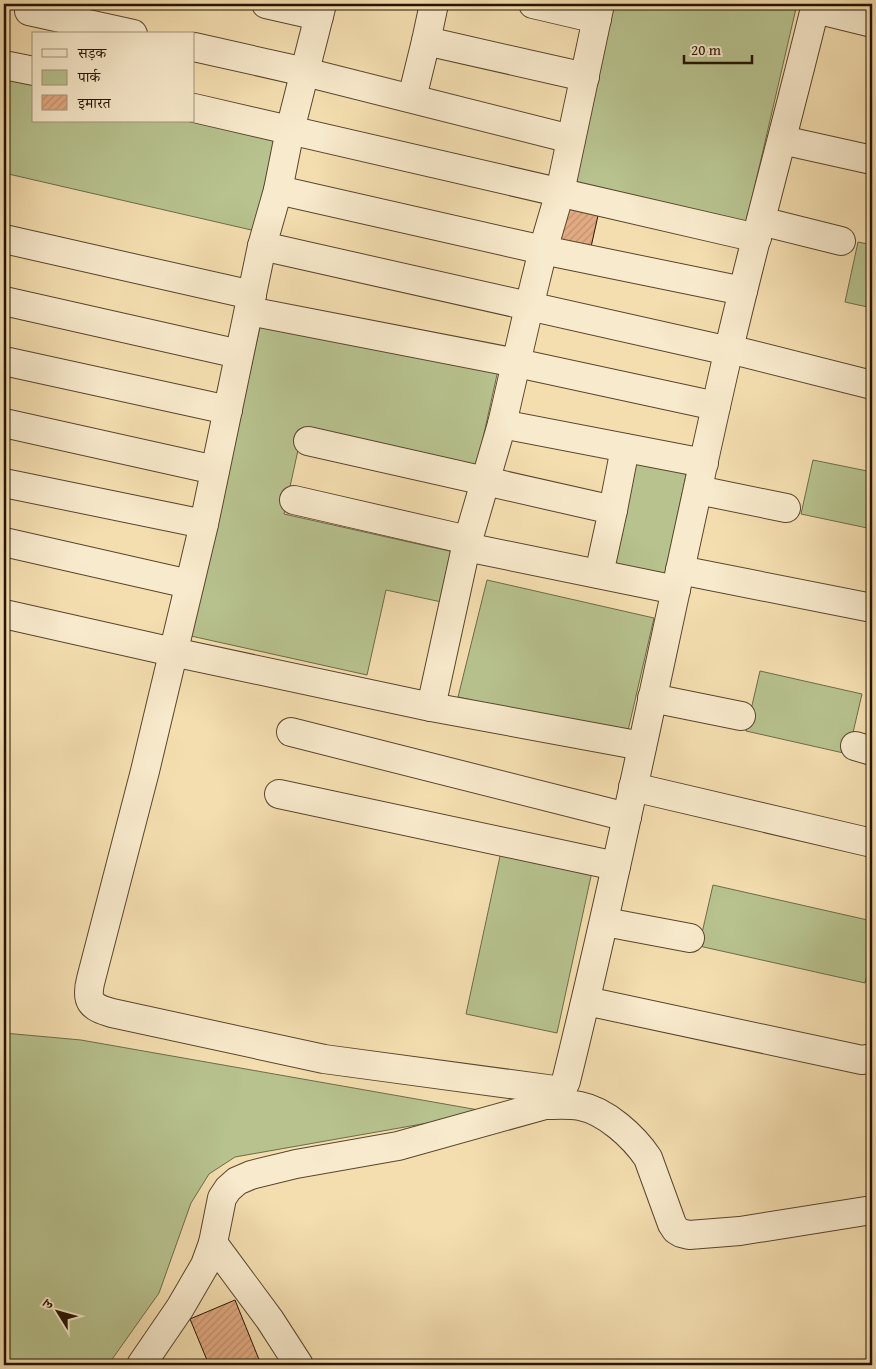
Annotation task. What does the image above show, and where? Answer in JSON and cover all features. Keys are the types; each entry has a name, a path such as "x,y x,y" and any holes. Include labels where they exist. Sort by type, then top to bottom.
{"street":[{"path":"266,4 320,10 290,130 278,190 262,246 204,524 145,770 88,991 92,1004 112,1013 324,1059 553,1098 594,1111 623,1130 642,1149 648,1158 672,1224 681,1233 740,1231 872,1210"},
{"path":"412,98 434,4"},
{"path":"431,707 467,543 502,424 528,307 560,192 599,11 533,4"},
{"path":"141,1365 205,1265 213,1243 222,1198 237,1181 251,1175 296,1164 398,1146 553,1098 566,1081 604,922 716,406 815,6 872,23"},
{"path":"29,11 124,32"},
{"path":"426,41 584,77"},
{"path":"195,47 305,72 571,138"},
{"path":"195,108 560,192 759,229 841,241"},
{"path":"782,140 872,160"},
{"path":"278,190 543,250 744,291"},
{"path":"4,239 250,303 716,406"},
{"path":"262,246 528,307 729,350 872,385"},
{"path":"4,301 239,354"},
{"path":"4,360 228,410"},
{"path":"4,423 215,470"},
{"path":"502,424 704,463"},
{"path":"308,441 613,510"},
{"path":"599,574 625,448"},
{"path":"4,484 204,524"},
{"path":"698,490 786,508"},
{"path":"294,500 599,574 678,580 872,608"},
{"path":"4,542 189,584"},
{"path":"4,614 431,707 642,746"},
{"path":"652,698 741,716"},
{"path":"291,732 627,817"},
{"path":"633,787 872,843"},
{"path":"279,794 616,866"},
{"path":"604,922 690,938"},
{"path":"586,1001 862,1060 872,1058"},
{"path":"213,1243 270,1320 299,1365"}],"green space":[{"path":"614,4 797,4 746,224 568,185"},
{"path":"4,75 32,78 32,122 195,121 283,136 260,232 4,173"},
{"path":"858,242 872,245 872,308 845,302"},
{"path":"262,318 498,370 476,470 302,432 284,514 458,553 446,603 386,590 367,675 191,636"},
{"path":"633,459 687,470 664,580 610,568"},
{"path":"813,460 872,472 872,529 801,514"},
{"path":"487,580 654,618 627,735 458,697"},
{"path":"760,671 862,694 848,754 746,731"},
{"path":"502,847 593,867 557,1033 466,1014"},
{"path":"713,885 872,921 872,953 865,983 699,946"},
{"path":"4,1033 81,1040 490,1112 235,1157 209,1174 191,1203 159,1293 108,1365 4,1365"}],"building":[{"path":"563,204 599,211 589,256 553,248"},
{"path":"235,1300 260,1362 252,1365 209,1365 190,1319"}]}
